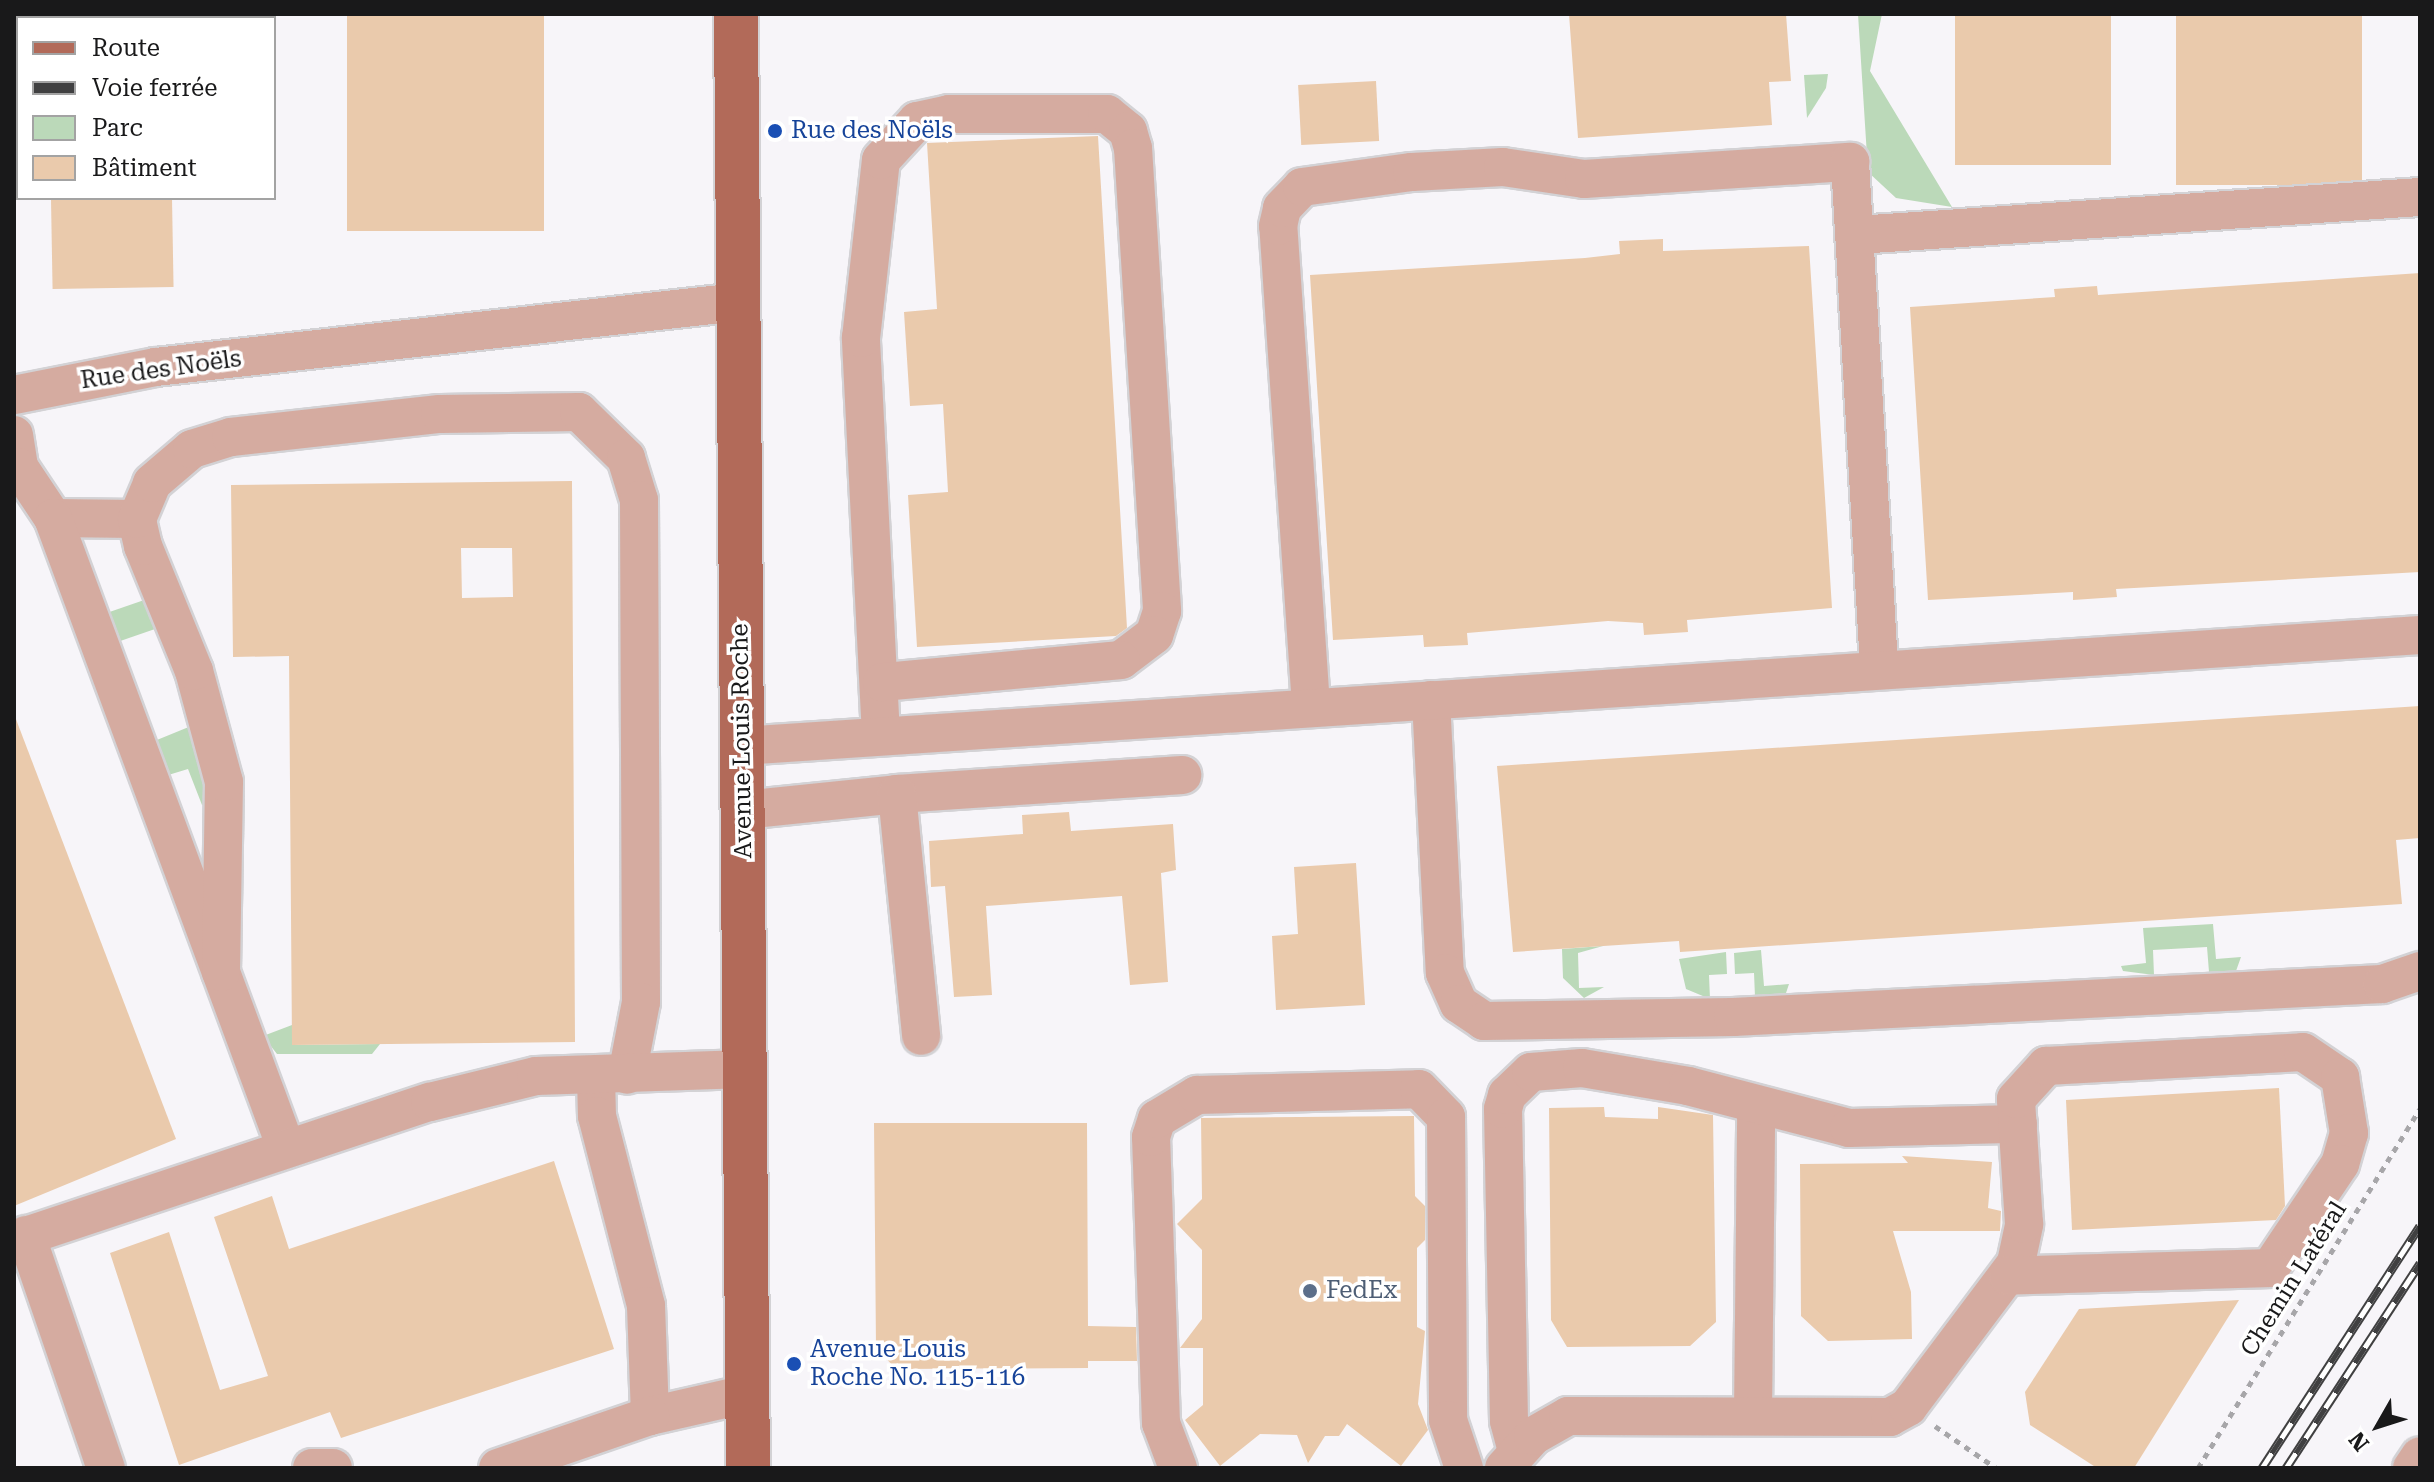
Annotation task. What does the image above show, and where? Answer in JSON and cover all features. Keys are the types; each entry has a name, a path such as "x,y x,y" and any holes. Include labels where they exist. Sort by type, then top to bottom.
{"main road":[{"name":"Avenue Louis Roche","path":"736,14 748,1468"}],"street":[{"path":"881,736 882,682 861,338 881,160 917,121 949,114 1107,114 1128,131 1133,148 1162,611 1154,635 1121,660 882,682"},
{"path":"1311,706 1278,226 1290,196 1316,183 1412,172 1503,167 1584,179 1850,162 1857,235 1879,666"},
{"path":"1857,235 2420,197"},
{"name":"Rue des Noëls","path":"14,395 156,367 738,302"},
{"path":"221,972 224,782 194,671 137,519 152,483 173,460 231,437 551,407 579,412 615,442 639,500 641,1002 597,1116 646,1306 650,1416"},
{"path":"16,457 53,518 286,1148"},
{"path":"53,518 137,519"},
{"path":"741,746 1431,700 1879,666 2420,635"},
{"path":"1431,700 1445,973 1459,1004 1484,1021 1733,1017 2382,984 2420,971"},
{"path":"743,810 897,794 1182,775"},
{"path":"897,794 921,1036"},
{"path":"1510,1460 1568,1416 1890,1417 1908,1407 2008,1276 2023,1244 2018,1124 2021,1087 2046,1066 2303,1052 2340,1077 2349,1133 2340,1164 2270,1268 2008,1276"},
{"path":"1510,1460 1507,1095 1531,1072 1582,1068 1849,1128 2018,1124"},
{"path":"106,1468 20,1238 286,1148 536,1076 611,1076 746,1069"},
{"path":"1178,1468 1161,1423 1151,1137 1157,1119 1197,1095 1419,1089 1446,1117 1448,1420 1464,1468"},
{"path":"1753,1415 1756,1105"},
{"path":"498,1468 650,1416 747,1394"},
{"path":"2412,1468 2420,1456"},
{"path":"312,1468 333,1468"}],"path":[{"name":"Chemin Latéral","path":"2198,1468 2420,1109"},
{"path":"1908,1407 1996,1468"}],"green space":[{"path":"1858,14 1882,14 1870,71 1952,207 1896,198 1868,172"},
{"path":"1828,74 1826,88 1807,118 1804,75"},
{"path":"150,598 160,627 114,643 104,614"},
{"path":"196,724 209,804 202,805 188,769 165,776 152,742"},
{"path":"2213,924 2216,959 2241,957 2236,971 2209,972 2207,947 2153,950 2154,975 2123,971 2121,966 2146,963 2143,928"},
{"path":"1603,946 1578,953 1579,988 1604,987 1584,998 1563,978 1562,949"},
{"path":"1761,950 1764,986 1789,984 1786,993 1755,997 1754,973 1735,974 1734,953"},
{"path":"1726,952 1727,974 1709,975 1710,999 1686,989 1679,959"},
{"path":"292,1025 292,1045 380,1044 372,1054 277,1054 263,1036"}],"building":[{"path":"347,14 544,14 544,231 347,231"},
{"path":"1569,14 1786,14 1791,81 1769,82 1772,125 1578,138"},
{"path":"1955,14 2111,14 2111,165 1955,165"},
{"path":"2176,14 2362,14 2362,185 2176,185"},
{"path":"1376,81 1379,141 1301,145 1298,85"},
{"path":"1098,136 1127,628 1116,636 917,647 908,495 948,492 943,404 910,406 904,312 937,309 927,143"},
{"path":"51,200 172,200 174,287 53,289"},
{"path":"1663,239 1663,251 1809,246 1832,608 1687,620 1688,632 1644,635 1643,623 1608,621 1467,633 1468,645 1424,647 1423,635 1333,640 1310,275 1585,258 1620,254 1619,241"},
{"path":"2420,273 2420,572 2116,589 2117,597 2073,600 2073,592 1928,600 1910,307 2055,297 2054,289 2097,286 2098,295"},
{"path":"572,481 575,1042 292,1045 289,656 233,657 231,485","holes":["461,548 512,548 513,597 462,598"]},
{"path":"2420,706 2420,838 2396,840 2402,904 1680,952 1679,941 1513,952 1497,766"},
{"path":"14,714 176,1139 14,1206"},
{"path":"1069,812 1071,831 1173,824 1176,870 1161,873 1168,982 1130,985 1122,896 986,906 992,995 954,997 945,886 931,887 929,841 1023,834 1022,815"},
{"path":"1356,863 1365,1005 1276,1010 1272,936 1298,934 1294,867"},
{"path":"2279,1088 2285,1206 2276,1220 2072,1230 2066,1100"},
{"path":"1604,1107 1605,1117 1658,1119 1658,1107 1713,1115 1716,1322 1690,1346 1567,1347 1551,1320 1549,1108"},
{"name":"FedEx","path":"1414,1116 1415,1196 1425,1206 1425,1240 1417,1248 1417,1327 1425,1331 1418,1404 1428,1430 1401,1466 1347,1424 1339,1436 1325,1436 1308,1463 1297,1435 1260,1434 1220,1466 1185,1420 1203,1405 1203,1348 1180,1348 1202,1319 1202,1250 1177,1224 1202,1199 1201,1118"},
{"path":"874,1123 1087,1123 1088,1326 1136,1327 1137,1361 1088,1361 1088,1368 896,1369 876,1348"},
{"path":"1902,1156 1992,1162 1988,1208 2001,1211 2000,1231 1893,1231 1911,1292 1912,1339 1828,1341 1801,1316 1800,1164 1908,1163"},
{"path":"554,1161 614,1349 341,1438 330,1412 179,1465 110,1253 169,1232 220,1390 268,1376 214,1217 272,1196 289,1249"},
{"path":"2239,1300 2134,1468 2097,1468 2030,1425 2025,1392 2079,1309"}],"railway":[{"path":"2262,1468 2420,1226"},
{"path":"2286,1468 2420,1263"}],"place":[{"name":"Rue des Noëls","path":"775,131"},
{"name":"FedEx","path":"1310,1291"},
{"name":"Avenue Louis Roche No. 115-116","path":"794,1364"}]}
